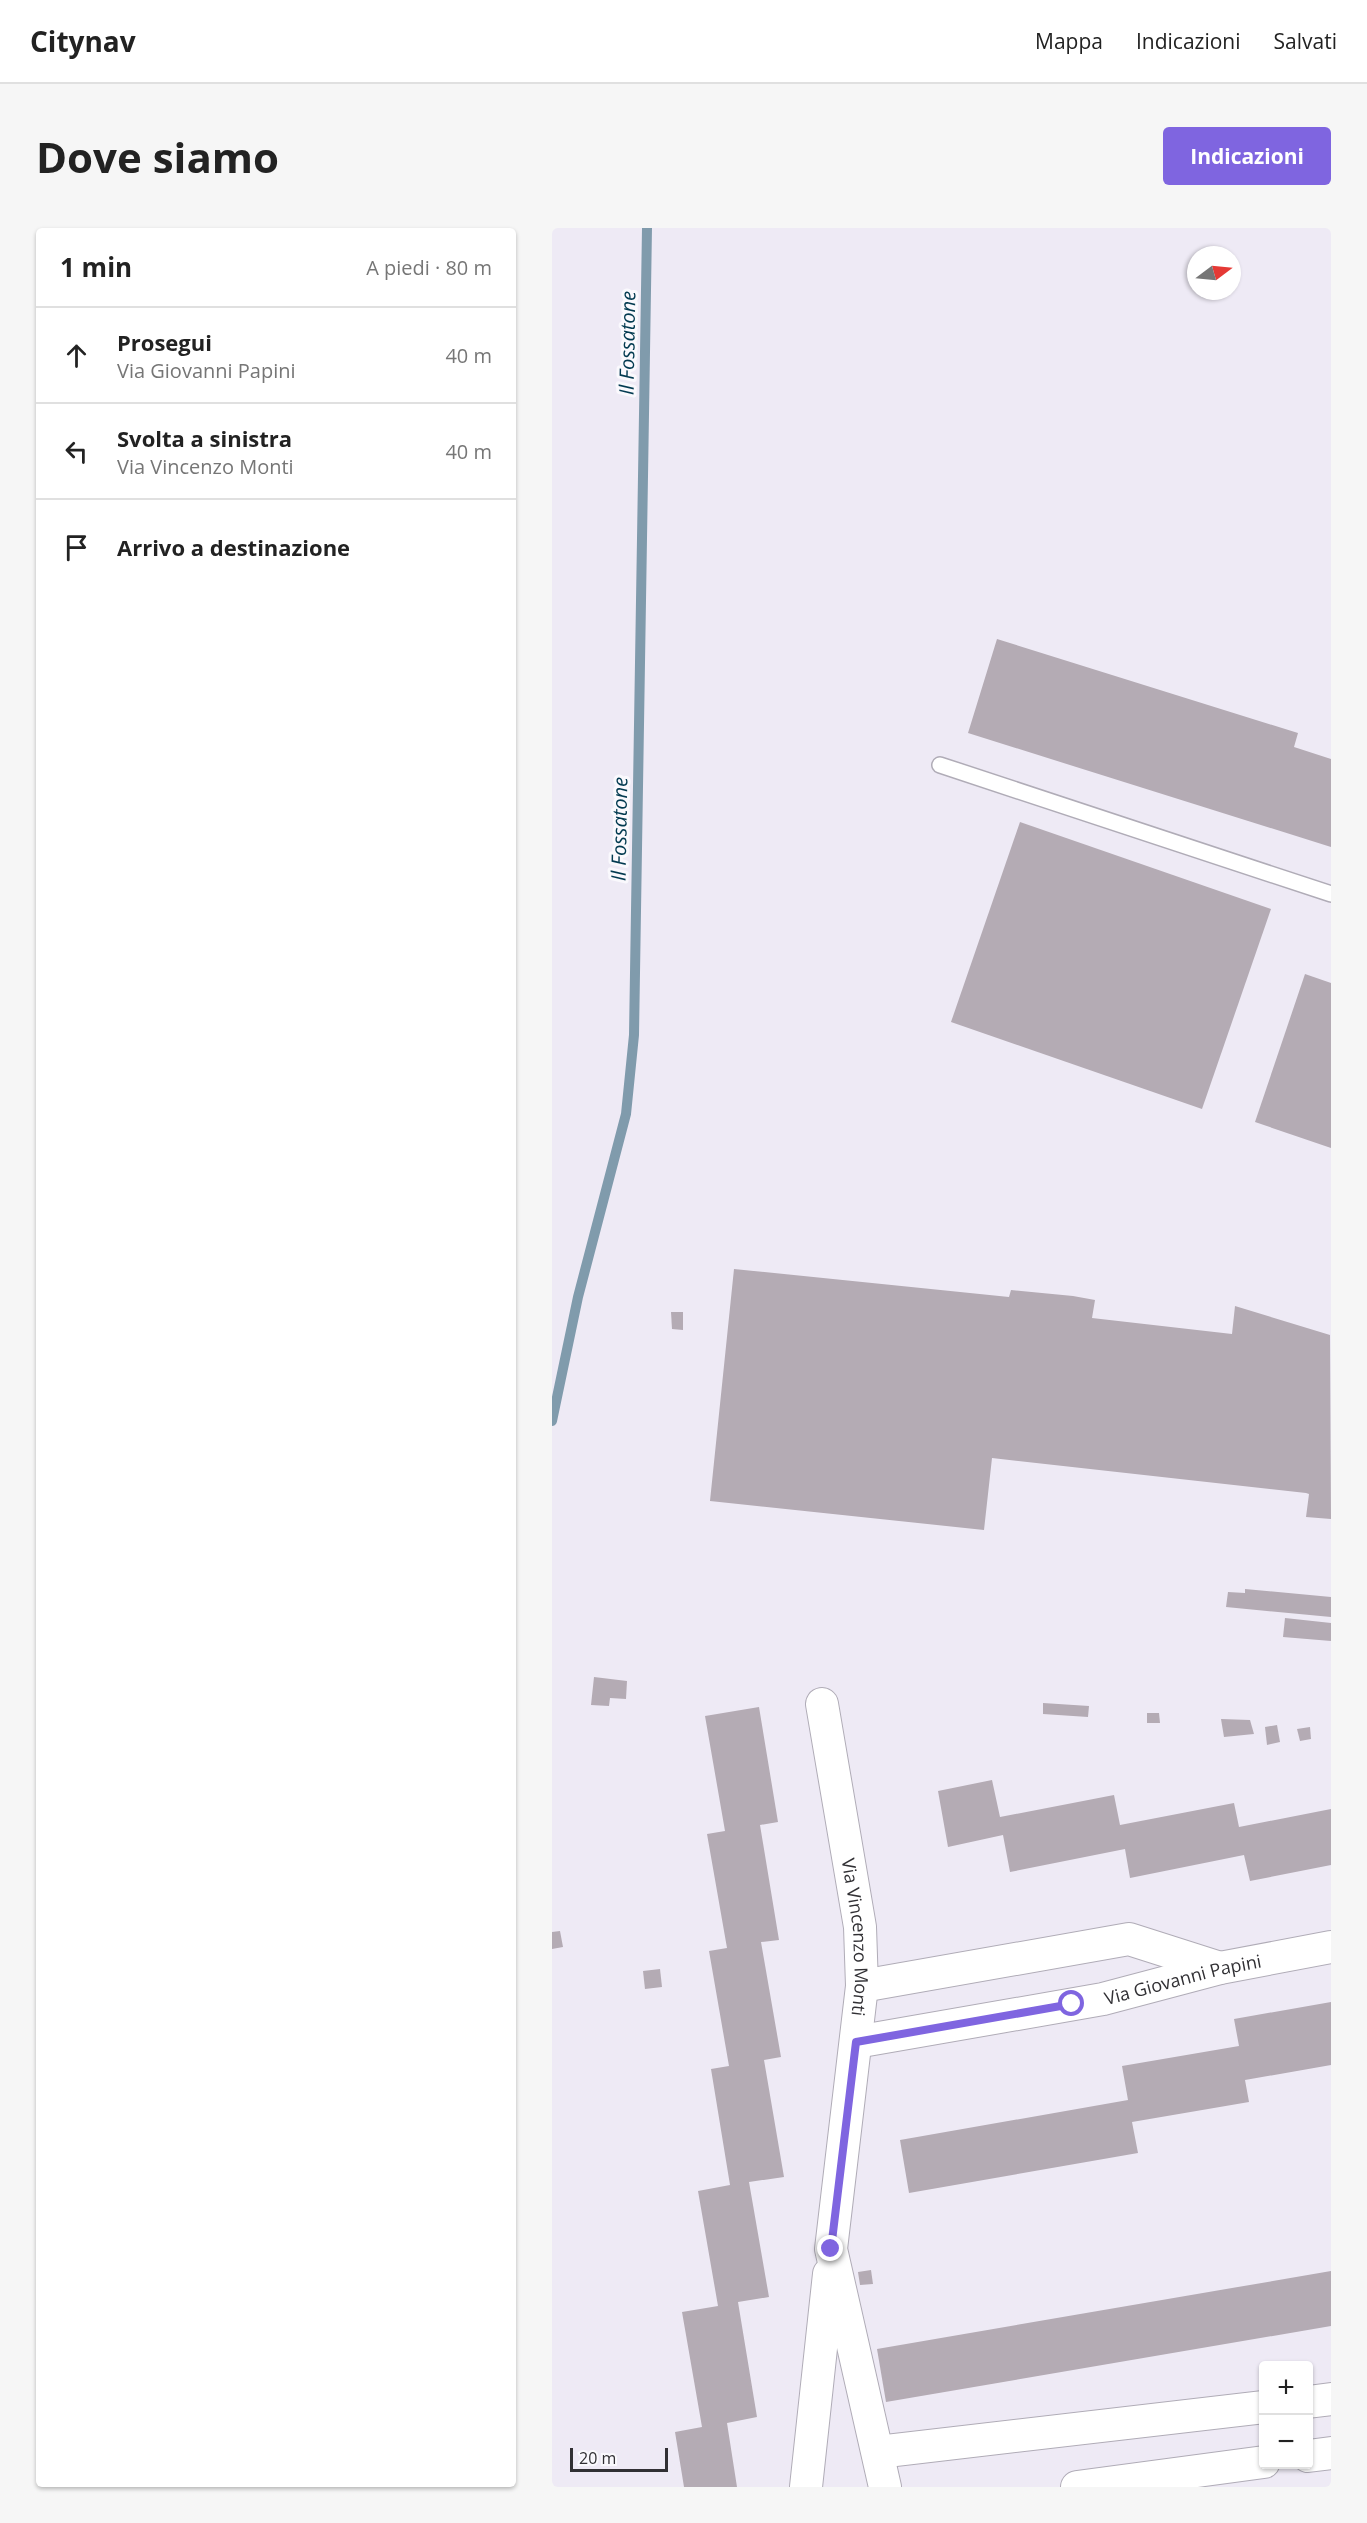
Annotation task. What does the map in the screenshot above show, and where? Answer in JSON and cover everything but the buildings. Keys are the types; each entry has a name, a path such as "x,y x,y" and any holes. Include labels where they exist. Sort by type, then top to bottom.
{"street":[{"name":"Via Vincenzo Monti","path":"822,1704 860,1927 862,1986 831,2249 885,2487"},
{"path":"862,1986 1129,1939 1220,1968"},
{"name":"Via Giovanni Papini","path":"856,2042 1103,1998 1220,1968 1331,1947"},
{"path":"806,2487 831,2249"},
{"path":"1313,2401 1331,2399"},
{"path":"878,2452 1259,2407"},
{"path":"1313,2455 1331,2453"},
{"path":"1077,2487 1259,2463"}],"lane":[{"path":"940,765 1331,894"}],"waterway":[{"name":"Il Fossatone","path":"552,1421 578,1297 626,1114 634,1035 647,228"}],"route":[{"path":"831,2249 856,2042 1072,2004"}]}
